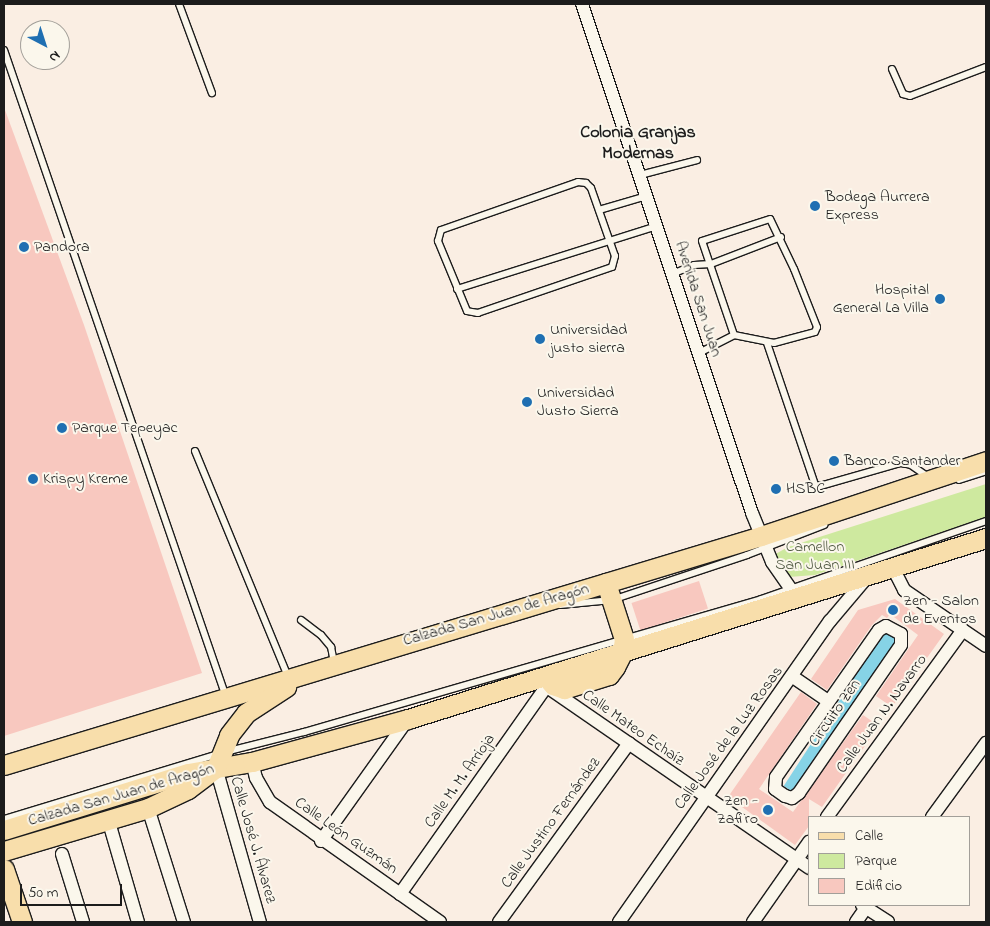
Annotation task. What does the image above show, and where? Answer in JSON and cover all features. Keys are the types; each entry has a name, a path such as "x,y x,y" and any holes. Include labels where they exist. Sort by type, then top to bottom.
{"main road":[{"name":"Calzada San Juan de Aragón","path":"4,765 226,697 330,670 361,654 609,592 763,542 936,482 986,462"},
{"path":"623,646 793,593 868,576 986,538"},
{"path":"546,682 564,689 609,675 623,646 609,592"},
{"path":"4,851 148,808 188,789 218,760 229,734 246,712 270,694 361,654"},
{"name":"Calzada San Juan de Aragón","path":"4,830 218,760 252,762 546,682"},
{"path":"4,869 22,922"}],"street":[{"name":"Avenida San Juan","path":"582,4 763,542 793,593"},
{"path":"893,568 904,590 986,646"},
{"name":"Calle José de la Luz Rosas","path":"619,922 830,621 868,576"},
{"name":"Circuito Zen","path":"886,626 899,631 903,638 901,645 799,793 788,798 775,789 774,781 828,701 879,630 886,626"},
{"name":"Calle Juan N. Navarro","path":"828,816 963,630"},
{"name":"Circuito Zen","path":"793,676 828,701"},
{"name":"Calle Mateo Echaíz","path":"546,682 705,799 808,867"},
{"name":"Calle M. M. Arrioja","path":"400,894 546,682"},
{"path":"322,841 408,719"},
{"name":"Calle Justino Fernández","path":"499,922 629,743"},
{"path":"933,816 986,743"},
{"name":"Calle José J. Álvarez","path":"218,760 260,922"},
{"name":"Calle León Guzmán","path":"252,762 256,778 270,802 322,841 440,922"},
{"path":"148,808 184,922"},
{"path":"108,819 138,922"},
{"path":"753,922 808,843"},
{"path":"62,854 82,922"},
{"path":"856,922 865,906 888,922"}],"lane":[{"path":"180,4 212,93"},
{"path":"4,50 226,697"},
{"path":"892,69 903,94 910,96 986,67"},
{"path":"640,175 697,160"},
{"path":"582,182 591,188 609,240 615,260 608,269 478,313 467,311 438,241 441,230 582,182"},
{"path":"599,210 648,196"},
{"path":"699,352 734,335 767,342 812,335 817,327 782,237 768,219 702,241 734,335"},
{"path":"457,289 657,226"},
{"path":"672,274 694,265 711,264 782,237"},
{"path":"767,342 815,485 820,486 901,463 911,465 936,482"},
{"path":"196,451 293,681 270,694 251,700"},
{"path":"952,482 986,471"},
{"path":"793,593 986,521"},
{"path":"301,620 321,635 331,647 330,670 609,592"},
{"path":"4,819 218,760 304,732 623,646"},
{"path":"4,773 156,728"}],"green space":[{"name":"Camellon San Juan III","path":"986,484 986,517 815,575 789,577 772,556 788,547"}],"water":[{"path":"885,630 899,639 798,795 784,786"}],"building":[{"name":"Parque Tepeyac","path":"5,110 84,325 202,673 4,736"},
{"path":"699,581 708,609 640,631 631,603"},
{"path":"895,599 944,634 892,707 876,696 918,635 890,614 887,618 882,615 872,625 827,690 811,679 858,610"},
{"path":"801,692 817,704 759,789 793,812 863,715 879,726 822,807 809,799 808,827 795,845 728,797"}],"place":[{"name":"Bodega Aurrera Express","path":"815,206"},
{"name":"Pandora","path":"24,247"},
{"name":"Hospital General La Villa","path":"940,299"},
{"name":"Universidad justo sierra","path":"540,339"},
{"name":"Universidad Justo Sierra","path":"527,402"},
{"name":"Parque Tepeyac","path":"62,428"},
{"name":"Banco Santander","path":"834,461"},
{"name":"Krispy Kreme","path":"33,479"},
{"name":"HSBC","path":"776,489"},
{"name":"Zen - Salon de Eventos","path":"893,610"},
{"name":"Zen - Zafiro","path":"768,810"}],"district":[{"name":"Colonia Granjas Modernas","path":"638,144"}]}
